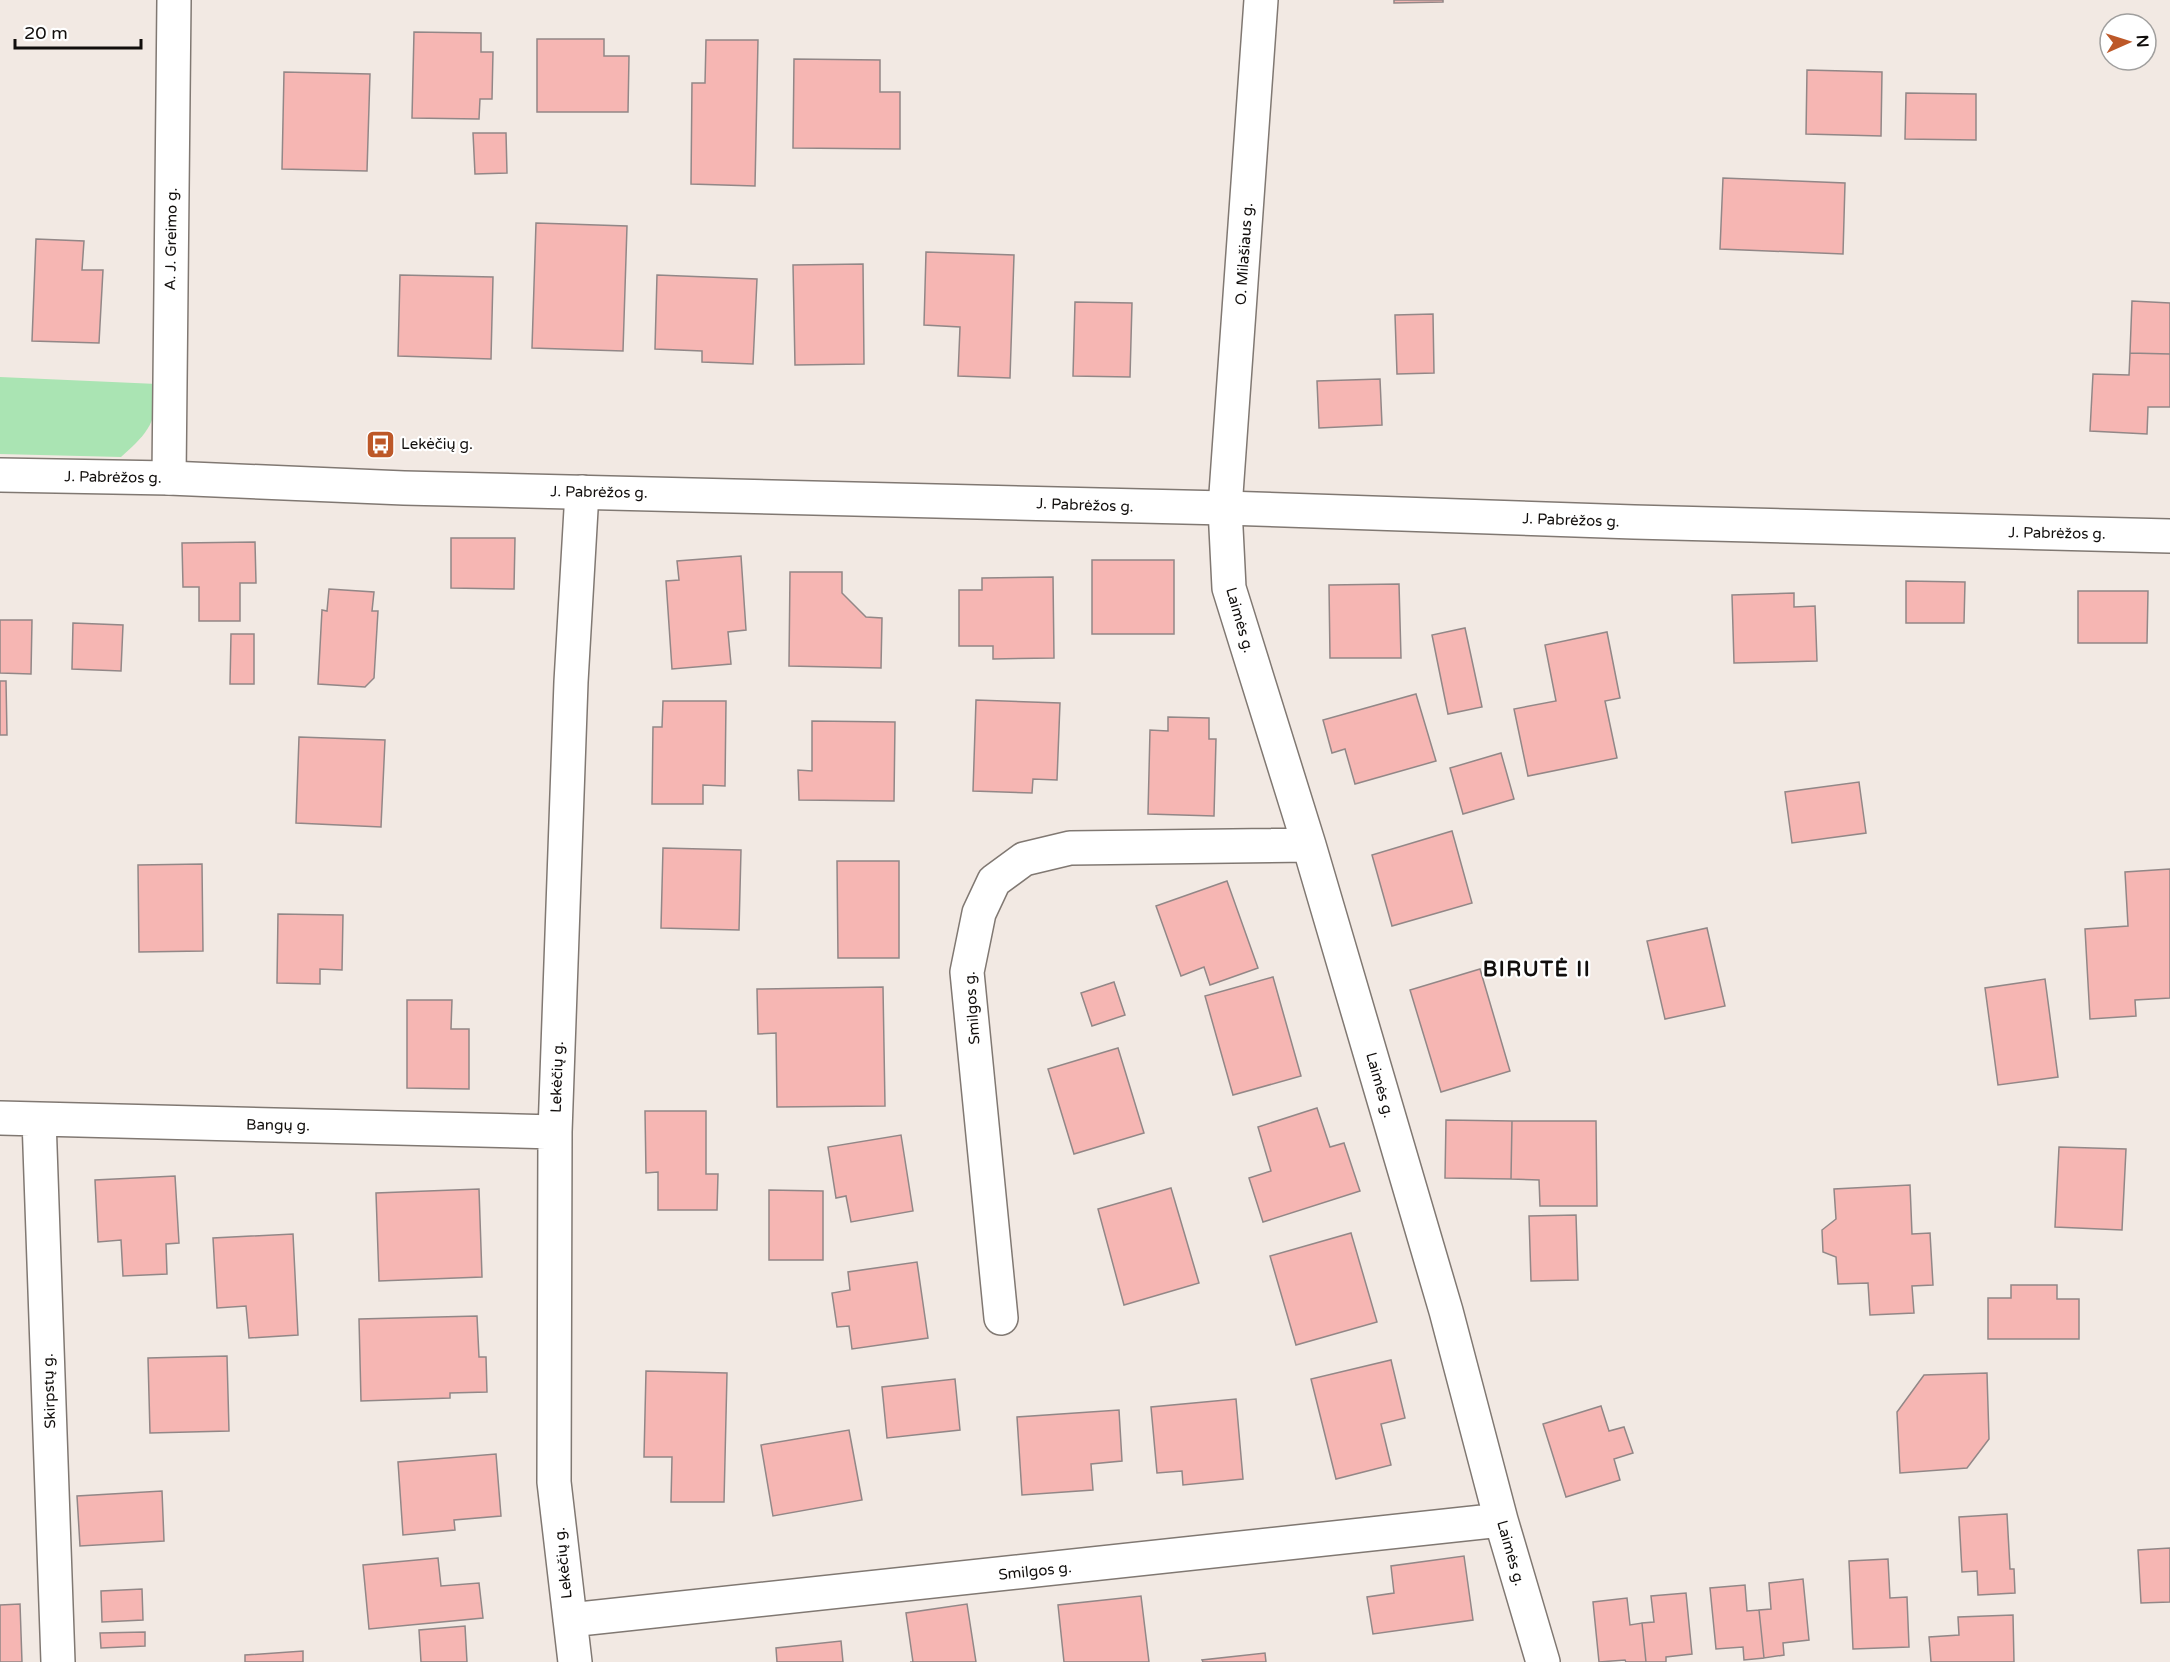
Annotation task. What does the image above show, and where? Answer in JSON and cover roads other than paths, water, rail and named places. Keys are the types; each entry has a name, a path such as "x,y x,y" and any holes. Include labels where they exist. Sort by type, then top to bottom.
{"street":[{"name":"A. J. Greimo g.","path":"169,478 174,0"},
{"name":"O. Milašiaus g.","path":"1225,508 1261,0"},
{"name":"J. Pabrėžos g.","path":"0,475 2170,536"},
{"name":"Lekėčių g.","path":"575,1662 554,1482 555,1132 571,682 582,492"},
{"name":"Laimės g.","path":"1225,508 1229,588 1309,845 1446,1311 1501,1520 1543,1662"},
{"name":"Smilgos g.","path":"1001,1318 967,972 979,913 994,881 1024,858 1070,848 1309,845"},
{"name":"Bangų g.","path":"0,1118 555,1132"},
{"name":"Skirpstų g.","path":"39,1119 58,1662"},
{"name":"Smilgos g.","path":"570,1620 1501,1520"}],"place":[{"name":"Lekėčių g.","path":"380,444"}],"district":[{"name":"BIRUTĖ II","path":"1537,969"}]}
